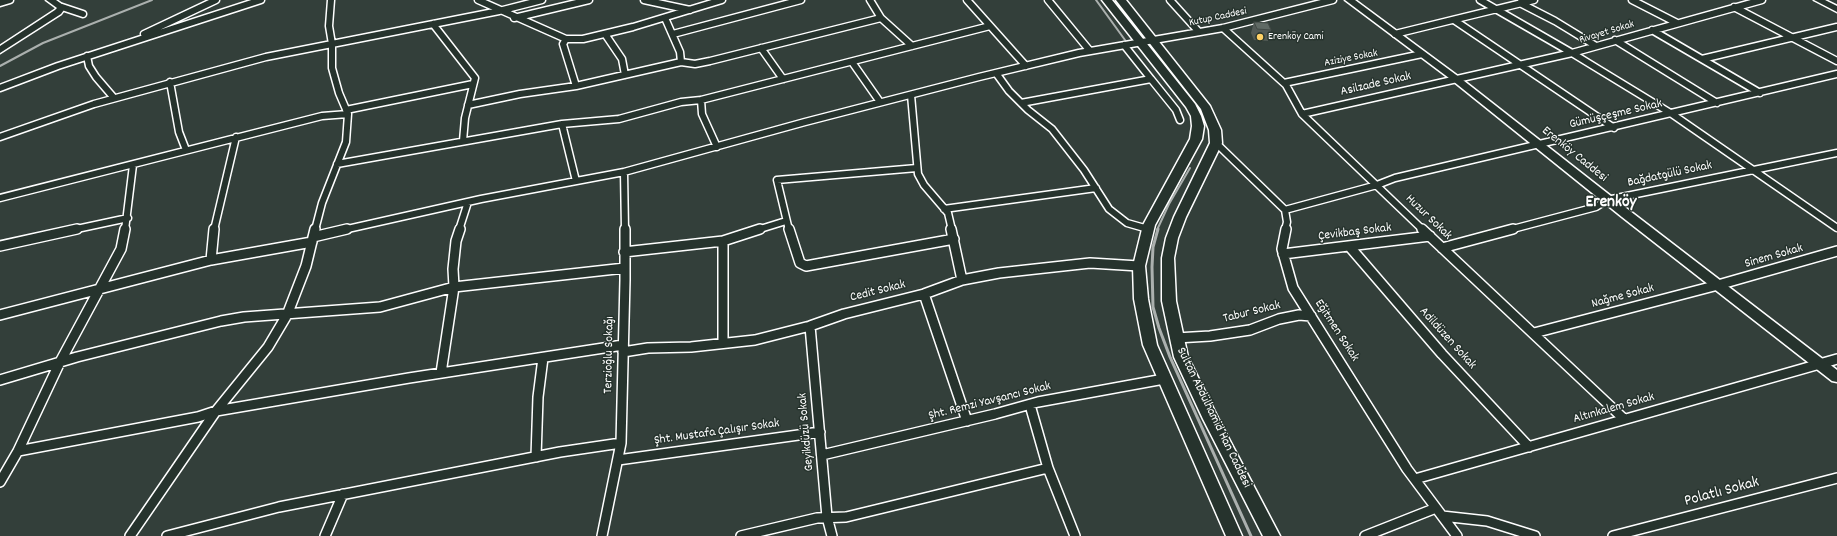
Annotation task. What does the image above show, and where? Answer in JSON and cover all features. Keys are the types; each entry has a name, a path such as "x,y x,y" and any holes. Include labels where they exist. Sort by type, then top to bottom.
{"main road":[{"name":"Sultan Abdülhamid Han Caddesi","path":"1107,0 1191,106 1196,116 1198,126 1196,138 1168,188 1148,229 1143,245 1139,266 1141,299 1144,321 1150,345 1234,536"},
{"path":"1120,0 1206,108 1215,130 1216,143"},
{"name":"Sultan Abdülhamid Han Caddesi","path":"1216,143 1180,217 1172,238 1168,258 1169,301 1181,358 1272,536"}],"street":[{"path":"0,3 10,0"},
{"path":"50,0 62,7 84,14"},
{"path":"125,44 161,24 216,0"},
{"path":"0,88 87,56 261,0"},
{"path":"130,536 216,411 268,347 287,315 306,266 322,203 346,142 347,112 339,93 332,68 332,44 329,26 332,0"},
{"path":"478,0 514,18 566,39 583,39 605,34 665,18 722,0"},
{"path":"0,137 114,98 266,57 499,11 542,0"},
{"path":"514,18 589,0"},
{"path":"644,0 690,10"},
{"path":"673,34 801,0"},
{"path":"870,0 881,18 912,46"},
{"path":"967,0 1026,66"},
{"path":"1048,0 1090,51"},
{"path":"1170,0 1199,32"},
{"name":"Kutup Caddesi","path":"0,315 211,260 313,240 468,202 624,172 910,94 996,73 1090,51 1223,28 1333,0"},
{"name":"Erenköy Caddesi","path":"1349,0 1456,79 1607,200 1837,377"},
{"path":"1480,0 1572,53 1672,114 1837,228"},
{"path":"1395,34 1534,0"},
{"path":"1632,0 1677,23"},
{"name":"Rivayet Sokak","path":"1456,79 1572,53 1762,0"},
{"path":"1818,0 1837,9"},
{"path":"1520,3 1555,21 1596,46"},
{"path":"0,50 44,22 58,12 62,7"},
{"path":"1734,8 1837,61"},
{"path":"665,18 680,52 681,62"},
{"path":"468,105 520,94 576,86 681,62 695,64 710,61 881,18"},
{"path":"1454,20 1614,128"},
{"path":"433,24 476,78 473,84 465,118 463,141"},
{"path":"338,164 562,124 619,119 681,102 702,100 990,26"},
{"path":"1702,59 1837,27"},
{"name":"Huzur Sokak","path":"1223,28 1284,83 1302,114 1624,420"},
{"path":"1652,30 1760,93"},
{"path":"605,34 622,59 625,75"},
{"path":"566,39 563,44 576,86"},
{"path":"1615,40 1717,103"},
{"path":"1124,45 1176,110 1180,120"},
{"path":"761,48 783,79"},
{"name":"Aziziye Sokak","path":"1284,83 1422,54"},
{"path":"87,56 88,66 114,98"},
{"path":"852,62 880,102"},
{"path":"996,73 1009,92 1052,129 1084,170 1109,209 1127,223 1148,229"},
{"name":"Gümüşçeşme Sokak","path":"1285,210 1377,185 1395,178 1614,128 1837,74"},
{"path":"1021,103 1151,79"},
{"name":"Asilzade Sokak","path":"1302,114 1456,79"},
{"path":"170,82 179,132 186,150"},
{"path":"0,198 322,116 347,112 473,84"},
{"path":"910,94 918,174 924,185 948,213 962,280"},
{"path":"702,100 702,114 717,147"},
{"path":"562,124 576,181"},
{"path":"211,260 212,239 236,137"},
{"path":"1216,143 1285,210"},
{"name":"Bağdatgülü Sokak","path":"1442,248 1596,206 1607,200 1837,153"},
{"path":"0,482 18,452 60,362 121,249 128,218 133,165"},
{"path":"917,168 777,180 786,221 800,263 806,266 954,238"},
{"name":"Terzioğlu Sokağı","path":"602,536 621,443 625,268 624,172"},
{"path":"944,209 1096,188"},
{"path":"441,373 454,287 453,269 456,241 468,202"},
{"name":"Eğitmen Sokak","path":"1285,210 1287,222 1282,249 1293,288 1415,479 1456,536"},
{"path":"0,246 128,218"},
{"path":"624,252 723,241 786,221"},
{"name":"Çevikbaş Sokak","path":"1283,254 1430,236"},
{"path":"723,241 724,343"},
{"name":"Adildüzen Sokak","path":"1349,246 1442,354 1529,447"},
{"name":"Sinem Sokak","path":"1718,285 1837,251"},
{"name":"Cedit Sokak","path":"18,452 198,417 216,411 441,373 543,358 623,349 691,347 755,340 810,326 844,314 924,294 962,280 999,273 1090,263 1139,266"},
{"path":"0,380 60,362 221,321 244,317 287,315 380,306 454,287 625,268"},
{"name":"Nağme Sokak","path":"1534,333 1718,285"},
{"path":"924,294 967,421"},
{"name":"Tabur Sokak","path":"1176,338 1210,336 1250,330 1279,319 1299,315 1311,316"},
{"name":"Geyikdüzü Sokak","path":"810,326 827,517 832,536"},
{"path":"536,457 538,396 543,358"},
{"name":"Altınkalem Sokak","path":"1415,479 1837,359"},
{"name":"Şht. Remzi Yavşancı Sokak","path":"822,455 1030,405 1164,379"},
{"path":"1030,405 1048,468 1075,536"},
{"name":"Şht. Mustafa Çalışır Sokak","path":"618,460 820,432"},
{"path":"167,536 279,507 536,457 621,443"},
{"path":"741,536 817,518 846,516 1048,468"},
{"name":"Polatlı Sokak","path":"1614,536 1837,478"},
{"path":"325,536 343,494"},
{"path":"1365,536 1439,512 1487,521 1534,536"}],"building":[{"path":"1254,22 1268,23 1271,30 1257,29"}],"waterway":[{"path":"0,66 43,43 152,0"},
{"path":"1096,0 1125,40"},
{"path":"1157,230 1169,204 1190,168"},
{"path":"1158,229 1153,247 1152,267 1153,307 1159,328 1170,357 1251,536"}],"place":[{"name":"Erenköy Cami","path":"1260,37"}],"district":[{"name":"Erenköy","path":"1611,204"}]}
